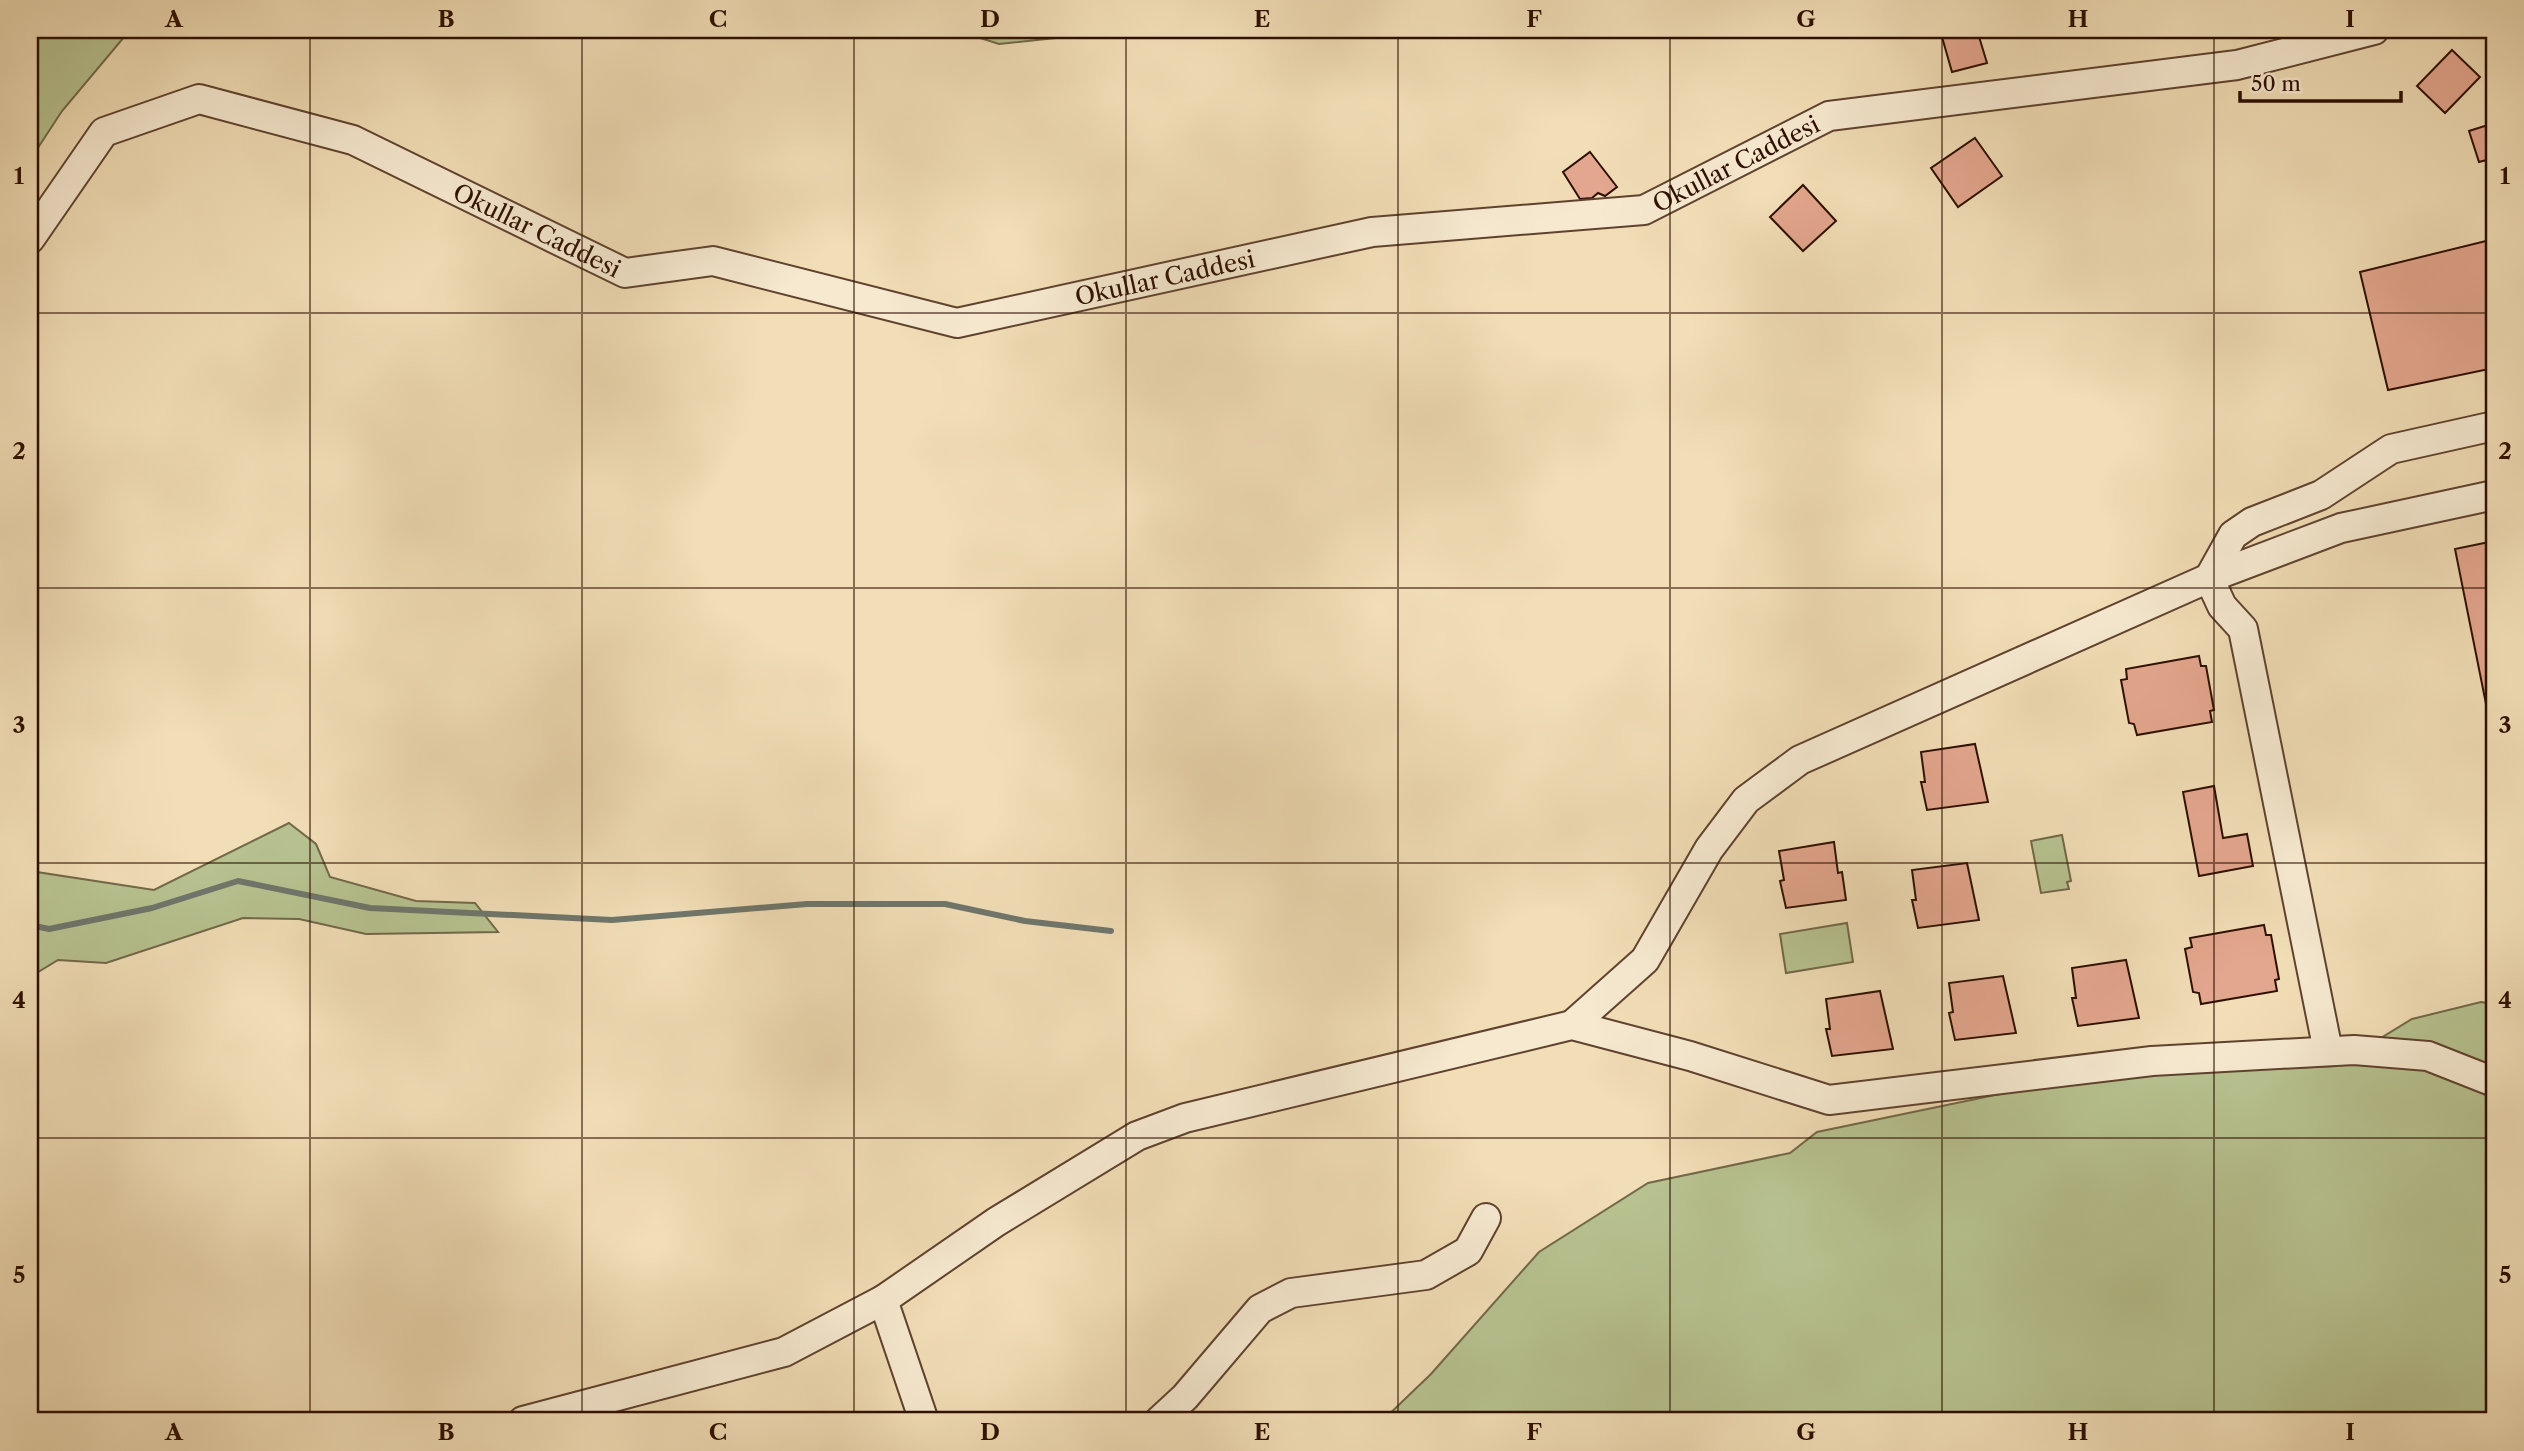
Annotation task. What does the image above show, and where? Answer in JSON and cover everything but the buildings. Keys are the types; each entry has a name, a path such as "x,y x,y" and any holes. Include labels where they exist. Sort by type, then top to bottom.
{"street":[{"name":"Okullar Caddesi","path":"30,239 104,132 199,99 352,141 625,273 713,261 957,323 1372,232 1644,210 1829,116 2237,65 2374,30"},
{"path":"2209,578 2233,536 2252,522 2321,495 2391,449 2494,426"},
{"path":"523,1421 784,1352 883,1300 996,1222 1137,1136 1185,1118 1572,1025 1645,960 1709,849 1746,800 1800,760 2209,578 2341,528 2494,495"},
{"path":"2209,578 2222,606 2243,629 2328,1051"},
{"path":"1572,1025 1690,1056 1829,1100 2152,1061 2328,1051 2428,1056 2494,1082"},
{"path":"1159,1421 1185,1397 1261,1309 1291,1293 1426,1275 1468,1251 1486,1218"},
{"path":"883,1300 924,1421"}],"green space":[{"path":"30,30 130,30 62,111 30,160"},
{"path":"955,30 1131,30 999,44"},
{"path":"289,823 316,844 330,877 416,901 475,903 498,932 366,934 299,919 243,918 106,963 58,960 30,977 30,871 154,890"},
{"path":"2062,835 2071,881 2067,882 2069,889 2041,893 2031,841"},
{"path":"1847,923 1853,962 1786,973 1780,934"},
{"path":"2481,1002 2494,1004 2494,1421 1382,1421 1431,1374 1539,1252 1648,1183 1790,1153 1817,1132 2024,1089 2176,1073 2335,1066 2412,1019"}],"waterway":[{"path":"30,925 49,929 152,908 238,881 370,908 612,920 807,904 945,904 1025,921 1111,931"}]}
